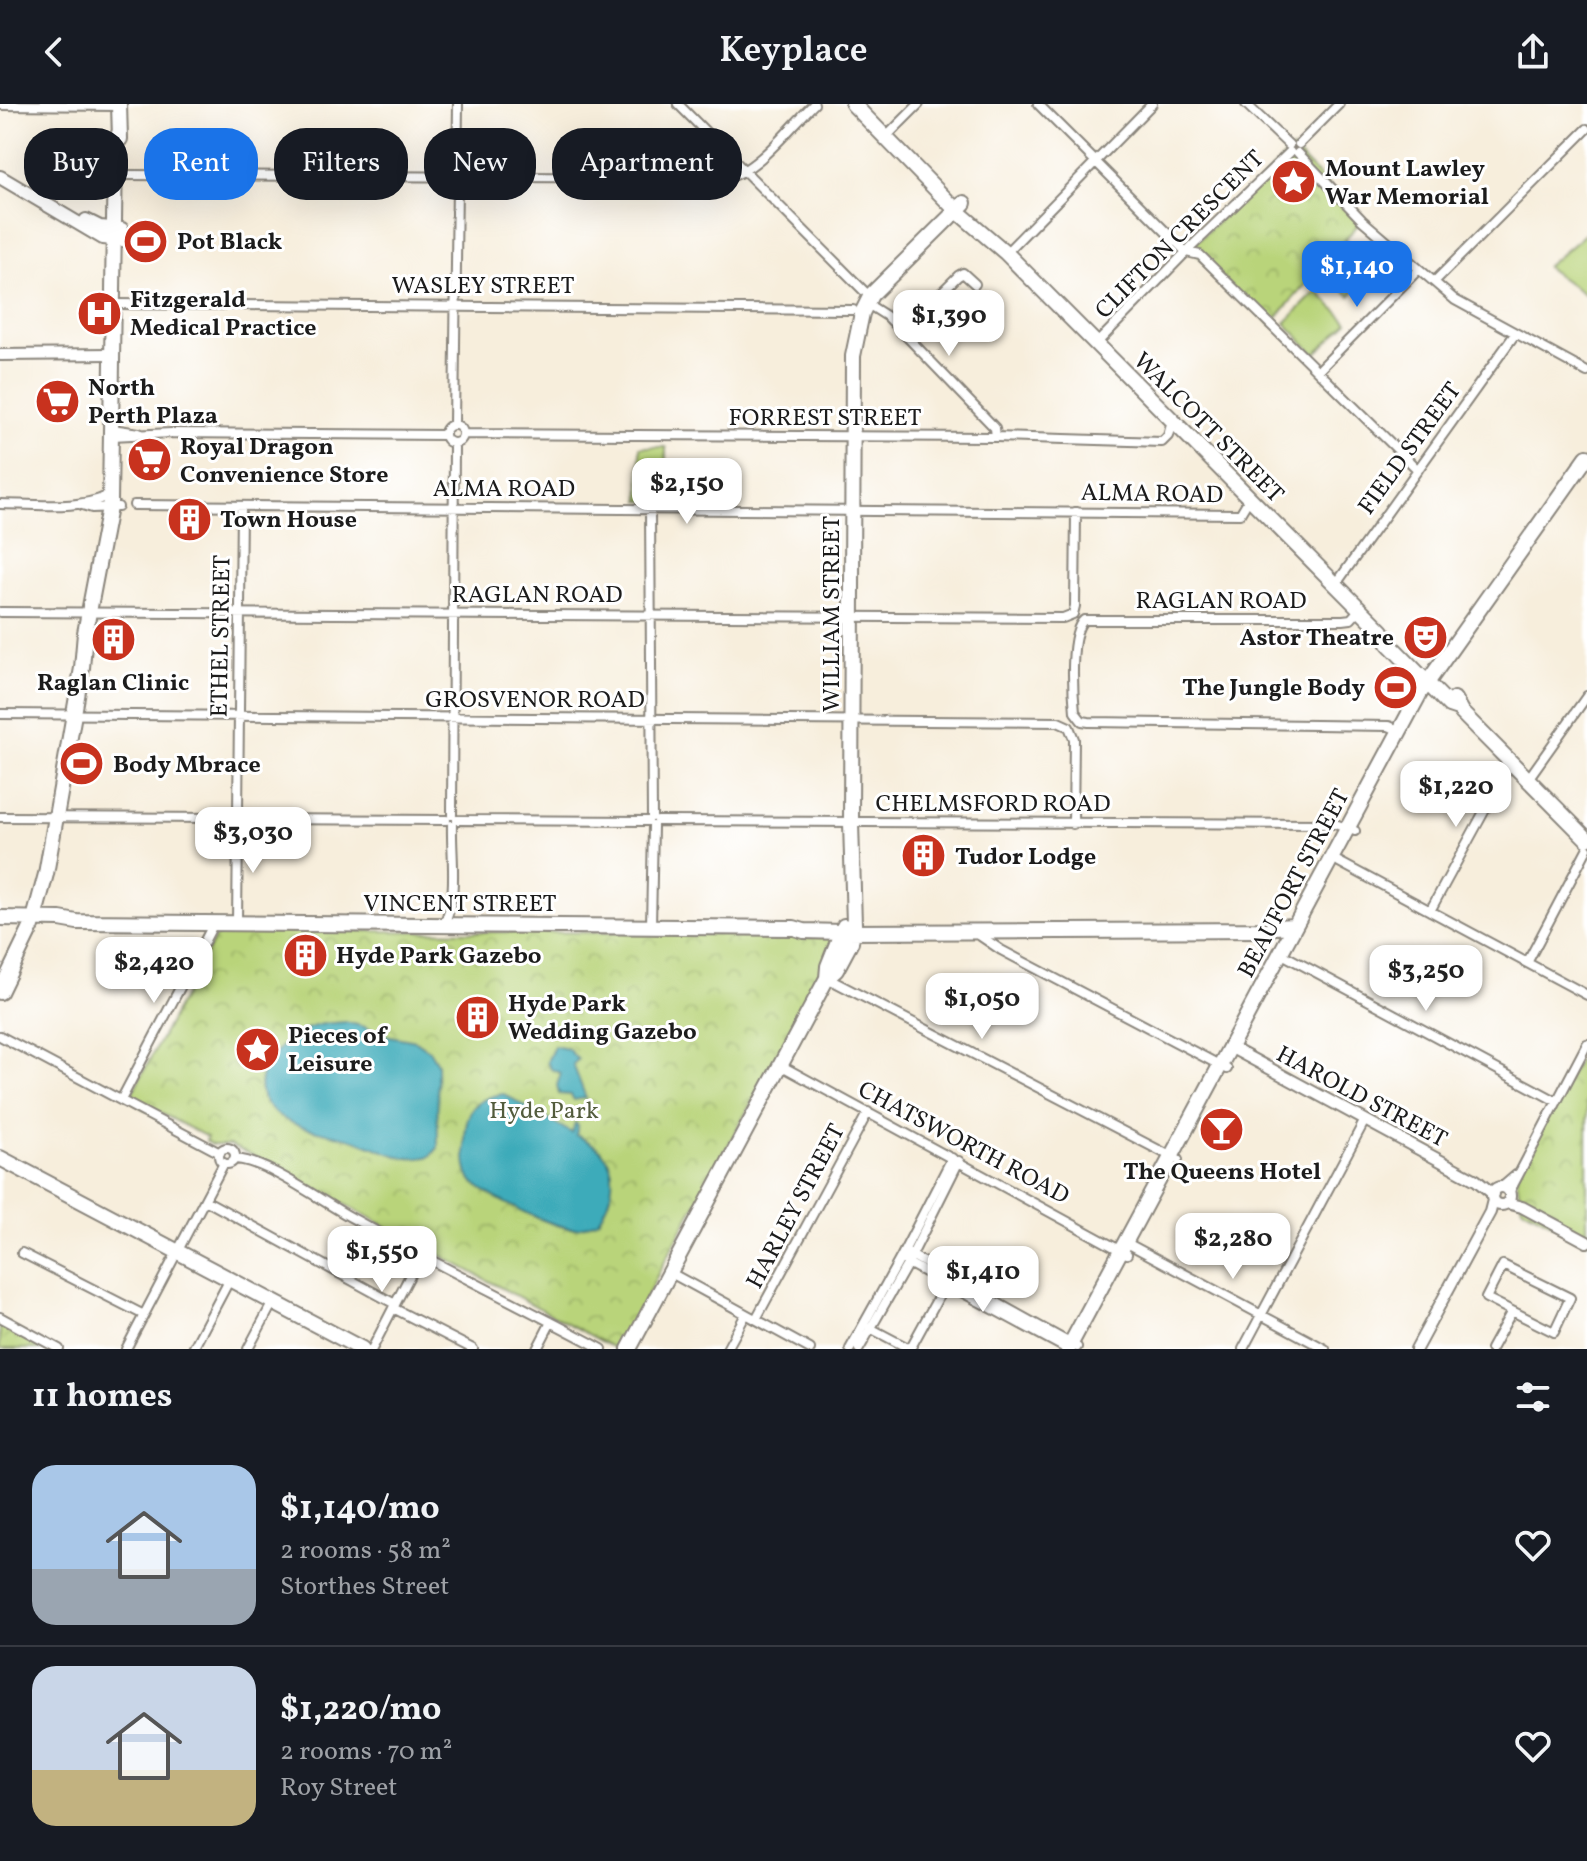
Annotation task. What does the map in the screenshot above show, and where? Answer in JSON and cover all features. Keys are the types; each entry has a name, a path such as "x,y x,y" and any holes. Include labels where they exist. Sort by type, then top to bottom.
{"main road":[{"name":"WALCOTT STREET","path":"853,104 889,134"},
{"name":"WALCOTT STREET","path":"864,104 889,134 958,204 992,231 1006,253 1249,499 1382,631 1394,638 1449,705 1458,708 1587,839"},
{"path":"119,105 119,128"},
{"path":"0,170 91,224 118,234"},
{"path":"0,177 103,238 118,234"},
{"path":"0,992 46,874 114,508 117,200"},
{"path":"118,234 120,200"},
{"path":"861,301 958,204"},
{"name":"WILLIAM STREET","path":"629,1349 827,978 836,970 848,928 854,438 853,356 848,340 861,301"},
{"path":"114,508 111,492 116,432 112,354 117,304"},
{"name":"BEAUFORT STREET","path":"1072,1348 1287,949 1339,862 1349,833 1400,731 1587,457"},
{"name":"BEAUFORT STREET","path":"1287,949 1295,926 1432,681 1587,472"},
{"name":"VINCENT STREET","path":"0,918 59,926 77,922 794,928 805,924 976,933 1268,930 1295,926"},
{"path":"0,974 29,922"},
{"name":"VINCENT STREET","path":"0,926 29,922"},
{"name":"VINCENT STREET","path":"848,928 1033,926 1039,930"},
{"path":"1268,930 1287,949"},
{"path":"0,1158 228,1282 362,1349"},
{"path":"272,1305 349,1349"}],"street":[{"path":"458,104 458,128"},
{"path":"678,104 744,171 861,301 888,317 995,428 996,437"},
{"path":"536,177 735,176 814,104"},
{"path":"889,134 919,104"},
{"path":"1038,104 1186,252 1200,255 1418,470"},
{"path":"1006,253 1152,104"},
{"path":"1246,104 1294,148 1362,220 1455,300 1587,372"},
{"name":"CLIFTON CRESCENT","path":"1096,344 1339,104"},
{"path":"0,105 119,105"},
{"path":"1434,282 1587,129"},
{"path":"128,175 424,176"},
{"path":"454,425 457,200"},
{"path":"1318,371 1419,269"},
{"path":"901,332 958,276 963,273 975,284"},
{"name":"WASLEY STREET","path":"117,304 861,301"},
{"name":"FIELD STREET","path":"1336,584 1515,334"},
{"path":"0,355 112,354"},
{"name":"FORREST STREET","path":"463,434 996,437 1162,442 1168,436 1172,421"},
{"path":"454,425 461,428 463,434 462,439 454,443"},
{"path":"445,435 446,430 454,425"},
{"path":"116,432 445,435"},
{"path":"445,435 454,443"},
{"path":"443,925 451,898 454,443"},
{"path":"0,504 78,503 98,500 111,492"},
{"name":"ALMA ROAD","path":"134,505 1240,514 1249,499"},
{"path":"78,503 92,508 114,508"},
{"name":"ETHEL STREET","path":"237,923 241,506"},
{"path":"650,509 651,926"},
{"name":"RAGLAN ROAD","path":"0,612 1063,618 1073,614 1076,512"},
{"name":"RAGLAN ROAD","path":"1360,609 1351,619 1343,620 1092,618 1079,624 1074,637 1074,709 1078,717 1089,722 1389,726 1400,731"},
{"path":"1528,779 1587,696"},
{"name":"GROSVENOR ROAD","path":"0,714 1058,722 1069,727 1074,739 1073,824"},
{"path":"1430,911 1511,762"},
{"name":"CHELMSFORD ROAD","path":"0,817 1328,825 1349,833"},
{"path":"1527,963 1587,849"},
{"path":"1339,862 1587,995"},
{"path":"451,898 461,925"},
{"path":"121,1100 214,923"},
{"path":"976,933 995,947 1224,1067"},
{"path":"995,947 999,938 1006,933"},
{"path":"1287,949 1556,1101"},
{"path":"827,978 1175,1158"},
{"path":"0,1036 220,1153"},
{"path":"1416,1349 1490,1212 1516,1175 1587,1044"},
{"name":"HAROLD STREET","path":"1233,1049 1502,1195"},
{"name":"CHATSWORTH ROAD","path":"780,1065 956,1160 1325,1349"},
{"name":"HARLEY STREET","path":"756,1319 868,1112"},
{"path":"1243,1349 1365,1120"},
{"path":"230,1149 235,1153 235,1159 224,1163 220,1160 220,1153 230,1149"},
{"path":"235,1159 246,1160 278,1175 352,1218 602,1349"},
{"path":"859,1349 956,1160"},
{"path":"126,1349 224,1163"},
{"path":"1502,1195 1587,1242"},
{"path":"205,1200 473,1349"},
{"path":"22,1253 144,1315"},
{"path":"372,1349 421,1254"},
{"path":"906,1257 945,1285 1072,1348"},
{"path":"906,1257 1072,1348"},
{"path":"850,1349 906,1257"},
{"path":"1503,1265 1570,1298 1554,1332 1512,1311 1486,1298 1503,1265"},
{"path":"669,1272 810,1349"},
{"path":"193,1349 228,1282"},
{"path":"870,1328 910,1349 945,1285"},
{"path":"248,1349 272,1305"},
{"path":"1491,1349 1512,1311"},
{"path":"727,1349 746,1314"},
{"path":"0,1317 59,1349"},
{"path":"537,1349 551,1322"}],"green space":[{"path":"1293,149 1362,220 1271,324 1190,248"},
{"path":"1587,234 1587,296 1546,267"},
{"path":"1347,240 1376,269 1350,296 1320,266"},
{"path":"1317,291 1348,322 1315,354 1285,323"},
{"path":"640,447 666,447 666,475 658,476 656,501 640,501"},
{"name":"Hyde Park","path":"224,930 784,934 831,938 833,944 806,1003 662,1266 625,1341 614,1348 256,1157 230,1145 211,1145 206,1141 207,1137 135,1103 132,1093 215,937"},
{"path":"1587,1044 1587,1242 1522,1207 1516,1175"},
{"path":"0,1325 46,1349 0,1349"}],"water":[{"path":"345,1022 380,1034 416,1041 429,1050 437,1063 438,1148 431,1156 403,1157 349,1138 298,1125 286,1120 267,1104 261,1093 261,1081 270,1059 279,1049 309,1028"},
{"path":"554,1046 568,1049 578,1060 573,1064 586,1098 574,1100 571,1095 559,1094 557,1085 561,1073 551,1069 547,1062"},
{"path":"504,1094 572,1133 575,1123 578,1125 576,1135 603,1153 611,1169 612,1187 607,1205 598,1220 578,1228 552,1223 503,1202 471,1180 465,1162 467,1120 483,1100"}],"place":[{"name":"Mount Lawley War Memorial","path":"1294,182"},
{"name":"Pot Black","path":"146,241"},
{"name":"Fitzgerald Medical Practice","path":"99,313"},
{"name":"North Perth Plaza","path":"57,401"},
{"name":"Royal Dragon Convenience Store","path":"149,460"},
{"name":"Town House","path":"189,519"},
{"name":"Astor Theatre","path":"1425,637"},
{"name":"Raglan Clinic","path":"113,640"},
{"name":"The Jungle Body","path":"1396,687"},
{"name":"Body Mbrace","path":"82,764"},
{"name":"Tudor Lodge","path":"924,856"},
{"name":"Hyde Park Gazebo","path":"305,955"},
{"name":"Hyde Park Wedding Gazebo","path":"477,1017"},
{"name":"Pieces of Leisure","path":"257,1049"},
{"name":"The Queens Hotel","path":"1222,1129"}]}
